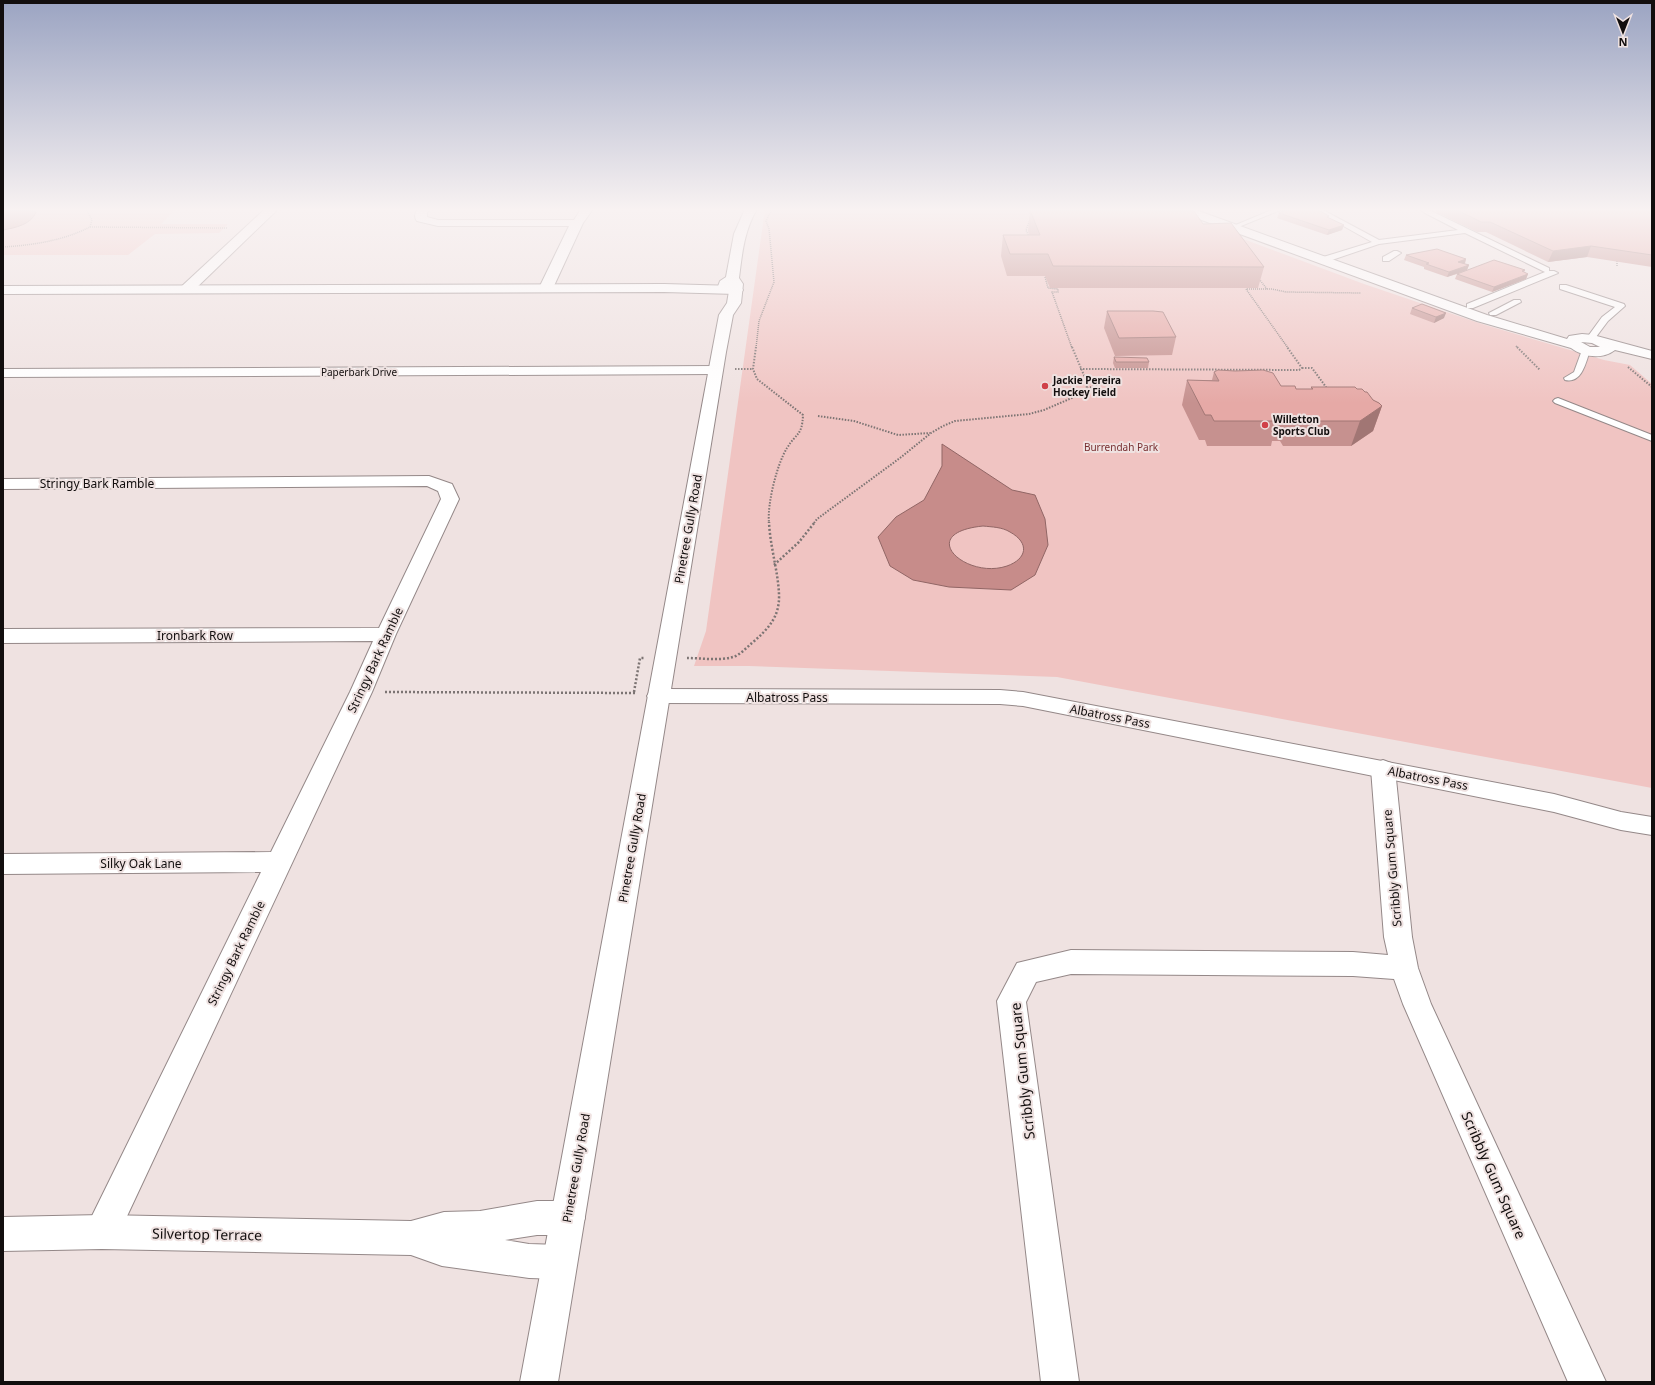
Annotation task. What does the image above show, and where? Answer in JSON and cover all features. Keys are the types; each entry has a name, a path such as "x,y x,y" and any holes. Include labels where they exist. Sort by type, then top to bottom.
{"street":[{"path":"187,289 203,274"},
{"path":"546,288 553,274"},
{"name":"Pinetree Gully Road","path":"539,1382 568,1218 648,696 722,370 726,315 734,303 730,286 732,274"},
{"path":"1368,274 1482,318 1652,360"},
{"path":"1374,274 1470,306 1591,344 1652,355"},
{"path":"3,290 664,288 730,286"},
{"name":"Paperbark Drive","path":"3,373 722,370"},
{"name":"Stringy Bark Ramble","path":"3,484 429,481 446,488 450,499 386,634 361,692 102,1232"},
{"name":"Ironbark Row","path":"3,636 386,634"},
{"name":"Albatross Pass","path":"648,696 1000,697 1023,699 1554,803 1621,821 1652,826"},
{"name":"Scribbly Gum Square","path":"1383,769 1398,937 1404,968 1417,1004 1587,1382"},
{"name":"Albatross Pass","path":"1554,803 1610,806 1652,812"},
{"name":"Silky Oak Lane","path":"3,864 279,862"},
{"name":"Scribbly Gum Square","path":"1060,1382 1011,1001 1027,972 1071,962 1353,964 1404,968"},
{"name":"Silvertop Terrace","path":"3,1234 102,1232 411,1238 444,1229 480,1228 537,1218 568,1218"},
{"name":"Silvertop Terrace","path":"411,1238 442,1249 529,1261 560,1262"}],"lane":[{"path":"1470,306 1548,274"},
{"path":"1563,287 1619,307 1607,316 1591,344 1578,373 1568,378"},
{"path":"1493,313 1517,302"},
{"path":"1558,401 1652,438"}],"path":[{"path":"685,658 733,657 741,653 769,628 777,612 779,595 770,542 768,515 777,472 787,448 802,429 803,415 756,379 753,369 759,321 774,282 773,274"},
{"path":"1043,274 1048,288 1058,289 1058,292 1052,292 1080,369 1086,380 1088,389"},
{"path":"1258,277 1267,290"},
{"path":"1302,368 1246,290 1267,290 1280,292 1367,292"},
{"path":"1513,344 1540,370"},
{"path":"1623,362 1652,387"},
{"path":"1080,369 1299,370 1302,368 1312,368 1326,387 1332,389"},
{"path":"722,370 753,369"},
{"path":"774,564 799,542 817,519 900,458 931,433 955,421 1016,416 1044,410 1109,380"},
{"path":"818,416 854,421 898,435 931,433"},
{"path":"634,692 640,658"},
{"path":"361,692 634,692 648,696"}],"green space":[{"name":"Burrendah Park","path":"756,274 1336,274 1482,324 1604,360 1630,365 1652,384 1652,788 1057,677 749,666 694,666 706,631"}],"shaded area":[{"path":"942,444 1012,490 1035,495 1045,519 1048,545 1035,575 1011,590 949,587 913,580 890,566 878,537 896,517 924,500 942,466","holes":["983,526 1004,529 1016,536 1021,541 1024,550 1019,559 1007,566 991,569 976,567 963,561 954,554 949,545 952,537 963,530"]}],"building":[{"path":"1457,274 1527,274 1528,274 1494,287"},
{"path":"1422,304 1446,313 1436,317 1412,308"},
{"path":"1107,311 1163,312 1176,337 1119,338"},
{"path":"1114,357 1147,358 1149,362 1116,362"},
{"path":"1218,370 1263,370 1273,373 1281,386 1295,386 1296,389 1313,389 1311,387 1355,387 1367,392 1373,400 1382,406 1360,421 1291,421 1288,416 1275,416 1278,421 1214,421 1211,415 1205,415 1187,380 1219,381 1214,372"}],"place":[{"name":"Jackie Pereira Hockey Field","path":"1045,386"},
{"name":"Willetton Sports Club","path":"1265,425"}]}
